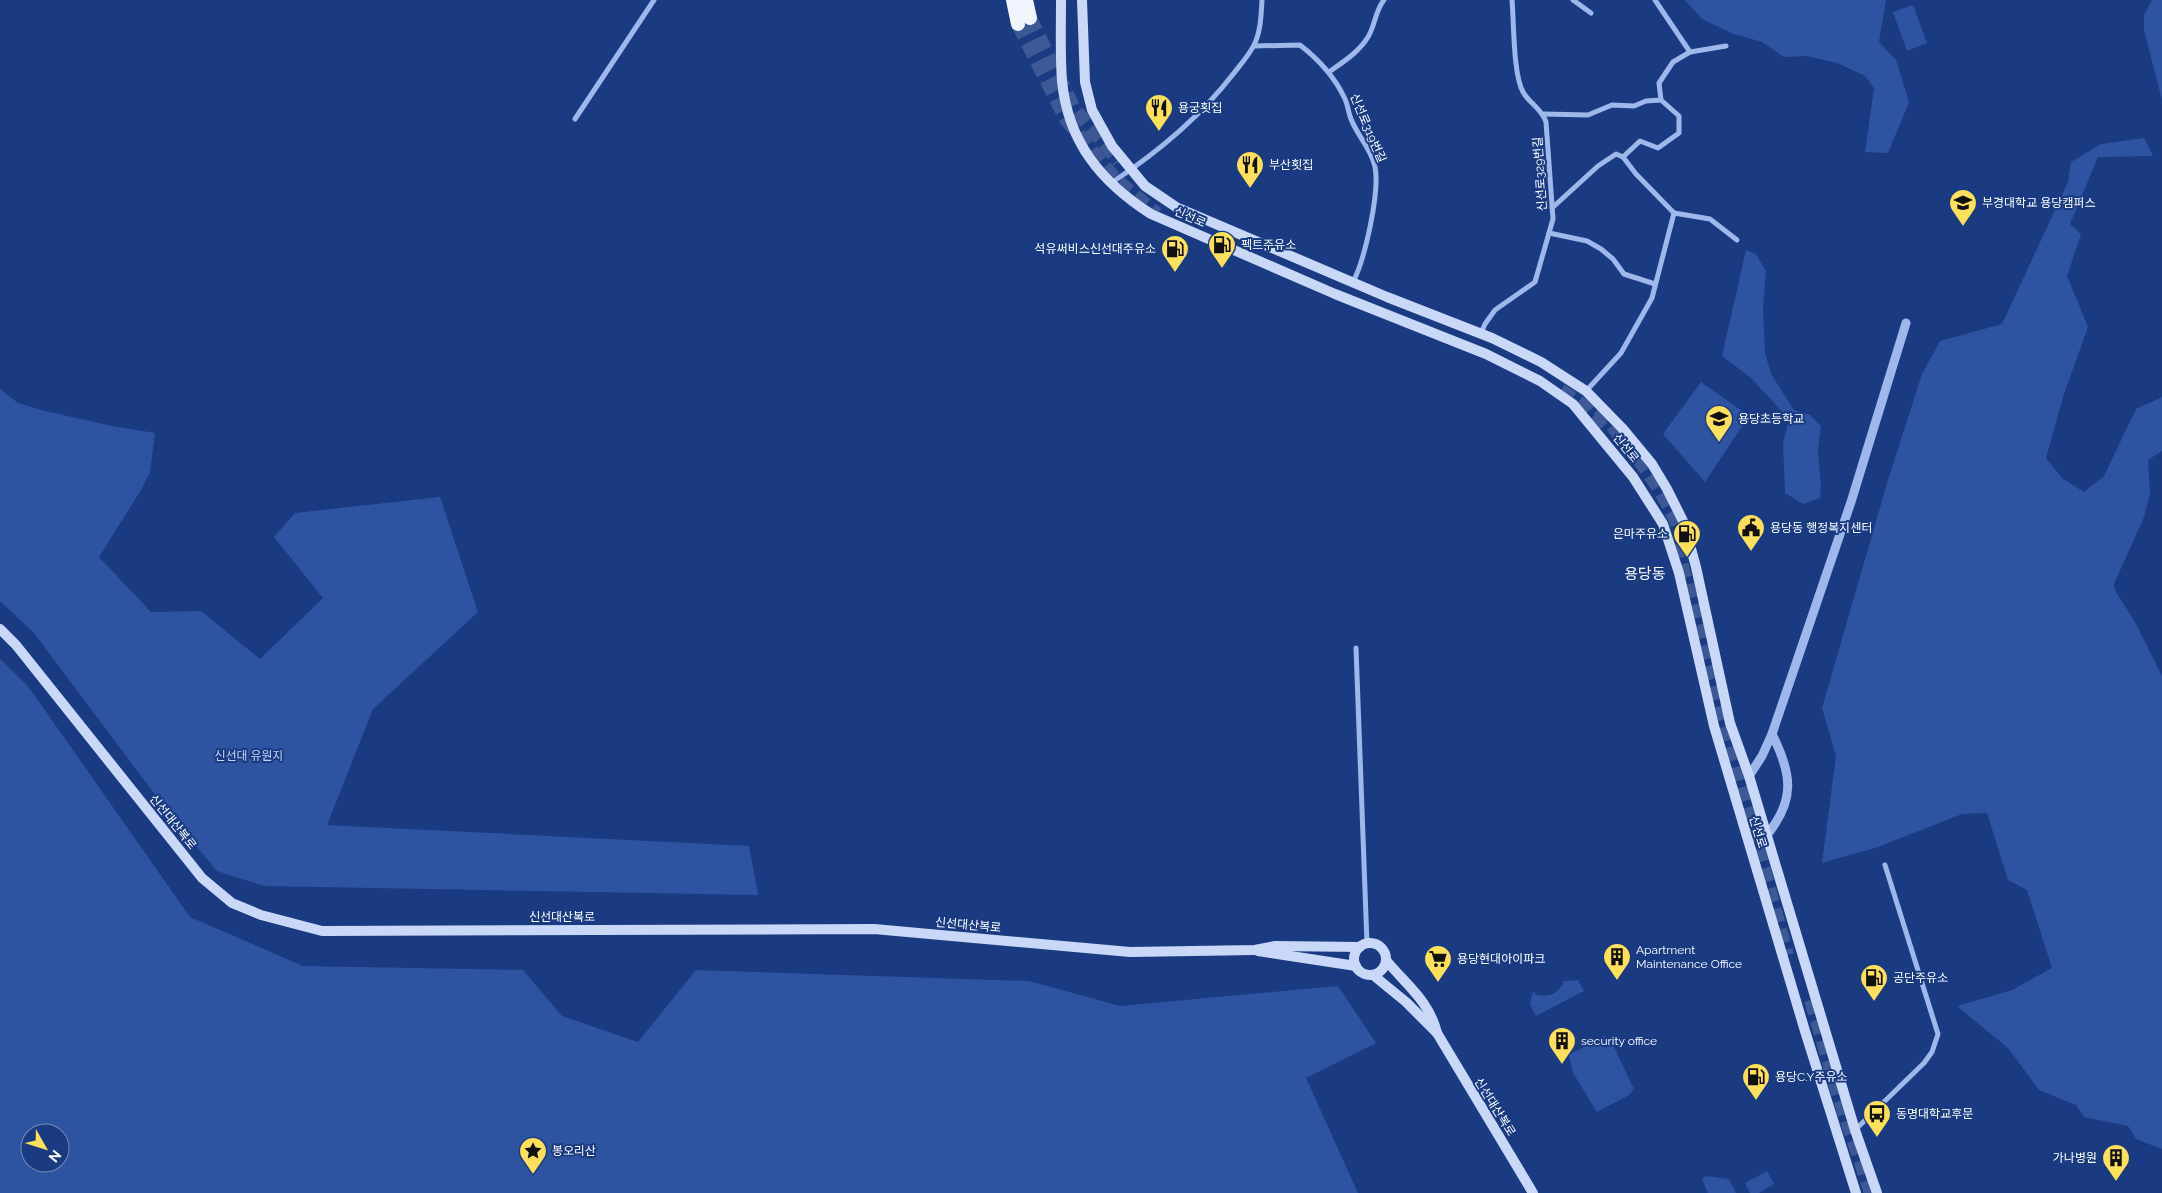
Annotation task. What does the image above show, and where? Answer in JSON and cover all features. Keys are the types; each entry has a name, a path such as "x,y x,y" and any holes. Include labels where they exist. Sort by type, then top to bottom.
{"highway":[{"path":"1013,0 1024,21 1026,0"}],"main road":[{"name":"신선로","path":"1061,0 1062,81 1069,114 1084,150 1099,172 1111,183 1151,214 1335,294 1486,354 1550,387 1573,404 1634,477 1659,518 1680,573 1714,726 1854,1190"},
{"name":"신선로","path":"1082,0 1085,82 1092,110 1112,146 1145,186 1176,207 1520,351 1586,390 1623,429 1652,464 1684,523 1696,567 1730,723 1749,776 1855,1130 1877,1193"},
{"path":"1550,387 1560,373"},
{"name":"신선대산복로","path":"0,629 16,644 202,878 232,903 261,916 322,931 874,929 1130,952 1255,950 1275,946 1363,946 1374,944 1380,947 1386,960 1425,1004 1434,1021 1437,1033"},
{"path":"1356,966 1354,959 1356,952 1363,946"},
{"name":"신선대산복로","path":"1255,950 1356,966 1360,972 1366,975 1373,975 1406,1002 1437,1033 1533,1193"},
{"path":"1373,975 1380,972 1386,960"}],"street":[{"path":"576,119 654,0"},
{"path":"1111,183 1149,158 1198,115 1220,92 1254,46 1260,29 1262,0"},
{"path":"1328,72 1355,53 1369,36 1374,16 1384,0"},
{"path":"1512,0 1518,80 1523,93 1544,114 1553,116 1588,115 1612,105 1634,106 1646,101 1661,100"},
{"path":"1573,0 1590,13"},
{"path":"1655,0 1690,52"},
{"name":"신선로319번길","path":"1254,46 1300,45 1316,57 1345,98 1350,118 1375,166 1375,188 1367,242 1359,271 1353,282"},
{"path":"1623,157 1640,141 1658,148 1679,133 1678,116 1661,100 1659,82 1673,62 1690,52 1726,46"},
{"name":"신선로329번길","path":"1481,334 1485,324 1495,310 1535,282 1553,219 1544,114"},
{"path":"1552,208 1598,166 1616,154 1623,157 1636,174 1674,213 1710,219 1737,240"},
{"path":"1586,390 1621,352 1652,298 1674,213"},
{"path":"1549,233 1587,241 1613,259 1624,274 1655,284"},
{"path":"1749,776 1762,756 1772,734 1851,502 1906,323"},
{"path":"1356,648 1363,946"},
{"path":"1766,836 1776,824 1788,800 1785,766 1772,734"},
{"path":"1855,1130 1924,1063 1932,1052 1938,1034 1885,865"}],"green space":[{"path":"1685,0 1886,0 1879,42 1896,60 1909,102 1888,153 1865,152 1874,88 1865,76 1837,63 1807,56 1784,57 1762,42 1731,33 1702,19"},
{"path":"2152,0 2162,0 2162,100 2144,30 2144,15"},
{"path":"1913,5 1927,43 1907,51 1893,12"},
{"path":"2144,138 2153,156 2098,157 2070,224 2081,234 2067,276 2088,327 2064,394 2046,458 2062,478 2084,492 2104,476 2136,409 2162,397 2162,451 2148,460 2150,494 2144,517 2114,584 2116,592 2136,624 2162,676 2162,1149 2136,1139 2128,1126 2084,1117 2076,1105 2039,1090 2008,1048 1957,1006 2012,990 2052,968 2027,890 2008,880 1987,813 1962,814 1878,847 1822,863 1836,756 1822,708 1888,480 1922,374 1940,341 2002,324 2068,182 2071,162 2101,144"},
{"path":"1746,250 1756,254 1766,271 1763,307 1765,353 1771,374 1794,410 1810,415 1821,426 1818,449 1820,498 1803,504 1785,493 1783,443 1789,419 1750,377 1722,356"},
{"path":"1701,382 1749,416 1705,482 1663,434"},
{"name":"신선대 유원지","path":"0,389 18,403 41,410 112,426 155,433 150,472 141,490 99,557 151,612 201,611 260,659 323,598 274,537 295,513 440,497 478,612 373,709 327,825 749,846 758,895 264,886 217,871 171,816 34,633 0,601"},
{"path":"0,659 28,686 190,917 303,966 523,970 562,1016 638,1042 696,970 1029,981 1120,1006 1338,986 1376,1043 1306,1078 1358,1193 0,1193"},
{"path":"1578,980 1584,991 1536,1016 1530,1004 1533,991 1537,995 1550,995 1557,992 1564,981"},
{"path":"1604,1036 1612,1043 1634,1089 1629,1095 1597,1112 1573,1073 1569,1055"},
{"path":"1767,1171 1774,1184 1759,1193 1750,1193 1745,1183"},
{"path":"1705,1176 1729,1179 1736,1193 1708,1193 1702,1179"}],"tunnel":[{"path":"1030,18 1075,110 1119,161"},
{"path":"1018,24 1066,119 1115,179 1157,214"},
{"path":"1561,390 1584,406 1604,430"},
{"path":"1599,409 1640,461 1663,495 1673,514 1688,556"},
{"path":"1676,544 1787,955"},
{"path":"1811,1000 1839,1097 1871,1193"}],"place":[{"name":"용궁횟집","path":"1159,132"},
{"name":"부산횟집","path":"1250,189"},
{"name":"부경대학교 용당캠퍼스","path":"1963,227"},
{"name":"펙트주유소","path":"1222,269"},
{"name":"석유써비스신선대주유소","path":"1175,273"},
{"name":"용당초등학교","path":"1719,443"},
{"name":"용당동 행정복지센터","path":"1751,552"},
{"name":"은마주유소","path":"1687,558"},
{"name":"Apartment Maintenance Office","path":"1617,981"},
{"name":"용당현대아이파크","path":"1438,983"},
{"name":"공단주유소","path":"1874,1002"},
{"name":"security office","path":"1562,1065"},
{"name":"용당C.Y주유소","path":"1756,1101"},
{"name":"동명대학교후문","path":"1877,1138"},
{"name":"봉오리산","path":"533,1175"},
{"name":"가나병원","path":"2116,1182"}],"district":[{"name":"용당동","path":"1645,574"}]}
